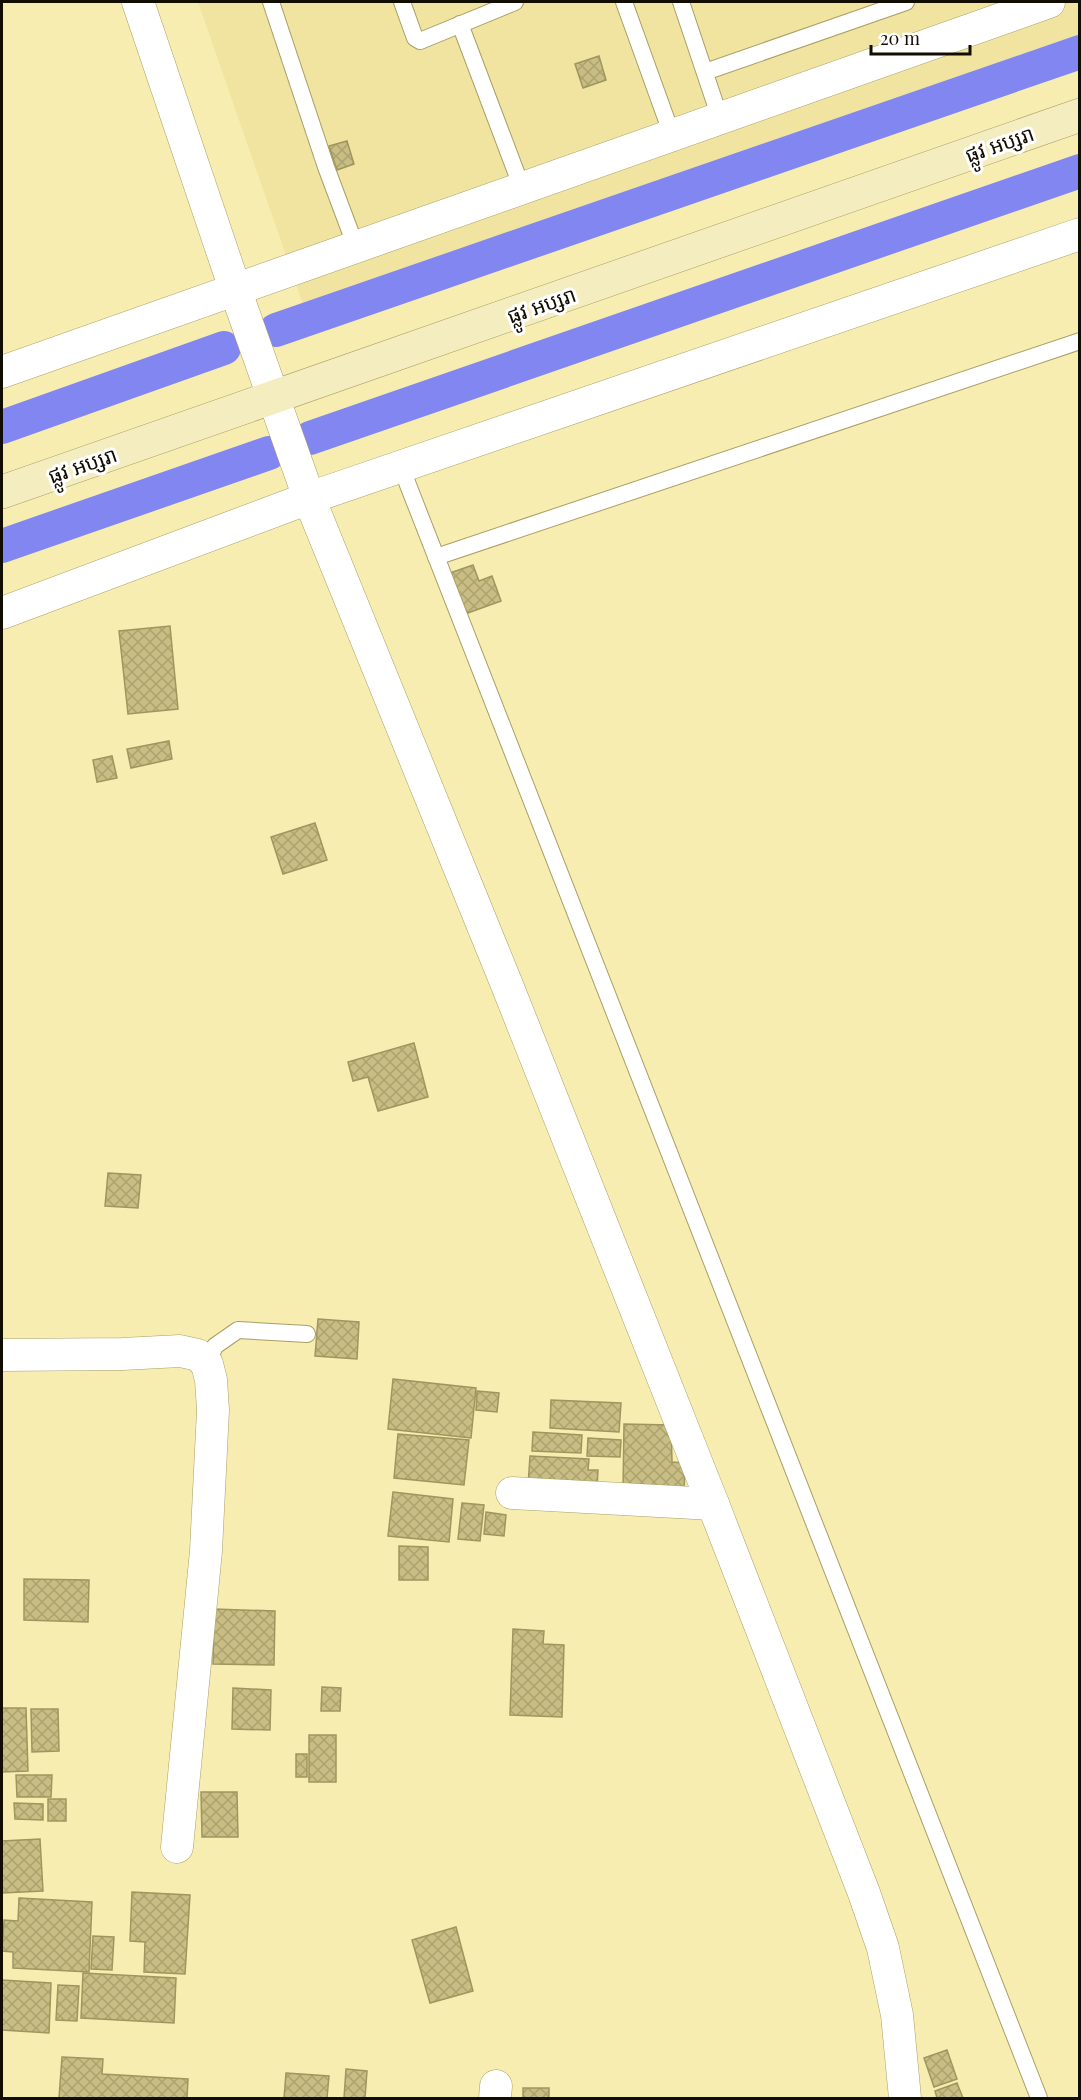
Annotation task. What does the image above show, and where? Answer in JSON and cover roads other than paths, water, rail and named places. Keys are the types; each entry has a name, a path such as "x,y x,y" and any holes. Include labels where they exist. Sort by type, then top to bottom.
{"street":[{"path":"138,2 235,289 309,498 472,898 713,1504 883,1948 897,2015 905,2098"},
{"path":"2,372 1048,2"},
{"name":"ផ្លូវ អប្សរា","path":"2,492 1080,115"},
{"path":"2,613 309,498 1080,234"},
{"path":"2,1355 180,1352 198,1355 207,1364 211,1380 213,1410 206,1551 177,1847"},
{"path":"513,1493 713,1504"}],"lane":[{"path":"271,2 326,167 356,247"},
{"path":"402,2 417,40 420,41 515,2"},
{"path":"624,2 672,135"},
{"path":"681,2 720,118"},
{"path":"705,72 906,2"},
{"path":"460,24 522,188"},
{"path":"436,557 1080,341"},
{"path":"401,467 1039,2098"},
{"path":"207,1364 215,1346 238,1330 307,1334"}],"waterway":[{"path":"276,330 1080,52"},
{"path":"310,438 1080,171"},
{"path":"2,427 224,348"},
{"path":"2,546 269,453"}]}
